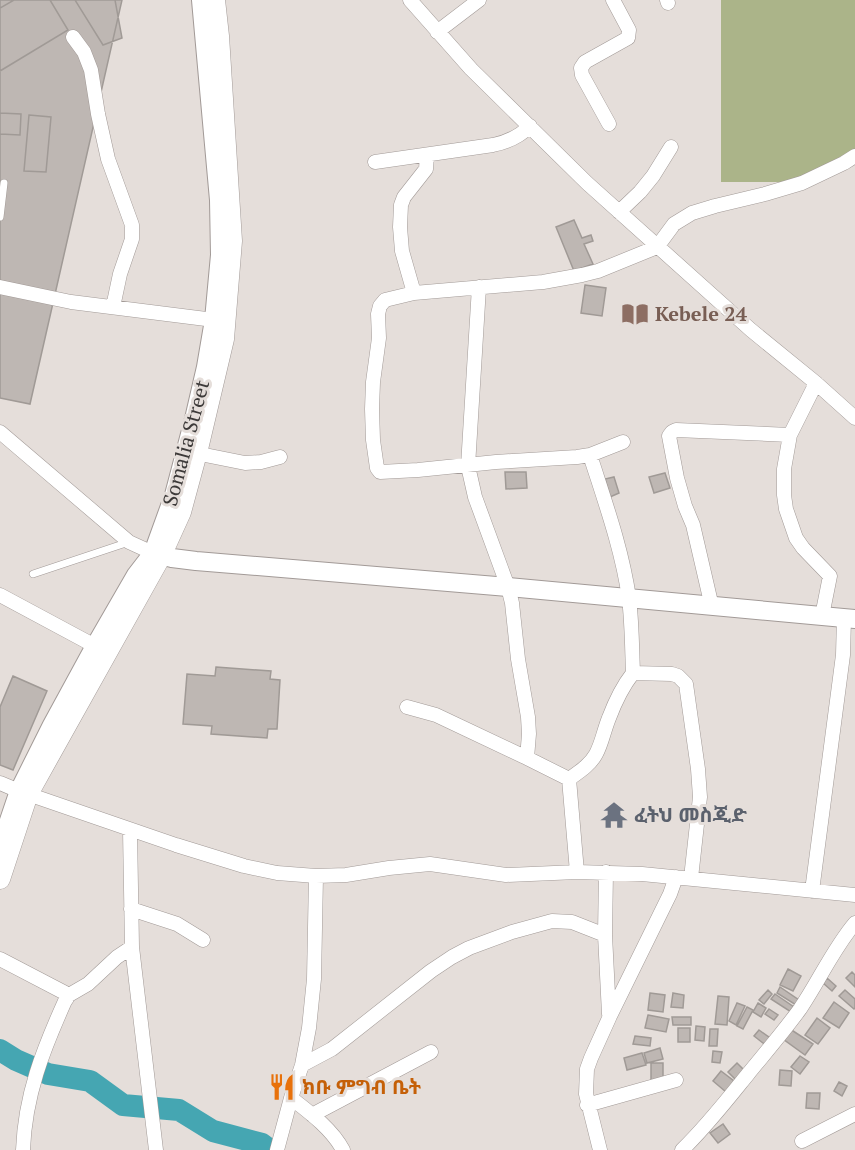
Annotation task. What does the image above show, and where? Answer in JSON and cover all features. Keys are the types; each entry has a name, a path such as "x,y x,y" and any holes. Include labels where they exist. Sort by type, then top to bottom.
{"main road":[{"name":"Somalia Street","path":"191,452 214,320 220,255 219,200 201,0"},
{"path":"0,879 24,793 181,512 191,452 224,339 232,241 215,0"},
{"path":"157,554 196,561 850,618"},
{"path":"0,847 52,725 136,575 157,554"}],"street":[{"path":"410,0 471,69 587,183 760,338 855,418"},
{"path":"437,32 479,0"},
{"path":"609,124 582,75 581,69 585,62 628,38 629,30 613,0"},
{"path":"73,37 84,52 91,70 108,159 132,225 132,239 120,274 113,307"},
{"path":"375,162 504,143 519,136 530,126"},
{"path":"619,212 653,176 671,147"},
{"path":"414,293 402,251 401,205 404,197 426,169 427,154"},
{"path":"623,442 590,455 557,459 382,472 377,470 372,409 373,382 380,338 379,310 382,303 397,296 414,293 543,282 582,275 657,247 674,224 692,213 802,183 855,156"},
{"path":"0,287 71,302 214,320"},
{"path":"479,287 468,466 479,508 512,603 518,659 528,717 527,758"},
{"path":"816,383 790,435 784,476 784,495 786,509 796,537 803,548 830,576 822,616"},
{"path":"712,607 693,525 677,478 669,436 676,430 790,435"},
{"path":"0,432 129,542 157,554"},
{"path":"191,452 252,463 280,457"},
{"path":"568,779 584,768 596,754 618,697 633,673 629,599 617,540 590,455"},
{"path":"0,595 95,646"},
{"path":"812,891 850,618"},
{"path":"633,673 678,675 686,684 700,797 691,878"},
{"path":"407,707 436,715 568,779"},
{"path":"568,779 577,872"},
{"path":"0,783 130,830 244,866 277,873 316,876 425,865 507,875 577,872 642,874 855,895"},
{"path":"130,830 132,947 156,1150"},
{"path":"606,873 605,935 610,1016"},
{"path":"277,1149 302,1065 310,1016 315,979 316,876"},
{"path":"600,1150 585,1087 587,1069 610,1016 648,942 676,877"},
{"path":"131,909 177,924 203,940"},
{"path":"302,1065 332,1049 404,991 468,948 552,921 572,922 605,935"},
{"path":"682,1150 776,1041 801,1008 855,923"},
{"path":"23,1150 25,1124 36,1073 69,995 88,984 117,957 132,947"},
{"path":"0,959 69,995"},
{"path":"312,1115 431,1052"},
{"path":"588,1105 676,1080"},
{"path":"291,1098 312,1115 339,1142 343,1150"},
{"path":"802,1141 855,1114"}],"lane":[{"path":"0,218 4,183"},
{"path":"33,574 129,542"}],"green space":[{"path":"721,0 855,0 855,150 800,182 721,182"}],"building":[{"path":"0,0 122,0 30,404 0,398"},
{"path":"14,0 50,0 68,30 0,71 0,8"},
{"path":"75,0 115,0 122,38 103,45"},
{"path":"0,113 21,114 20,135 0,134"},
{"path":"29,115 51,117 46,172 24,171"},
{"path":"574,220 582,238 591,235 593,241 584,244 593,264 574,271 556,227"},
{"path":"585,285 606,288 602,316 581,313"},
{"path":"505,472 526,472 527,488 506,489"},
{"path":"665,473 670,488 654,493 649,477"},
{"path":"614,477 619,493 610,497 605,479"},
{"path":"216,667 271,671 270,679 280,680 277,729 268,729 267,738 211,734 212,726 183,724 187,674 215,676"},
{"path":"13,676 47,691 13,770 0,765 0,707"},
{"path":"788,969 801,976 793,991 780,985"},
{"path":"852,972 855,975 855,987 846,978"},
{"path":"827,978 836,986 832,991 823,983"},
{"path":"780,987 799,1000 796,1005 777,993"},
{"path":"768,990 772,994 764,1004 759,1000"},
{"path":"845,990 855,999 854,1009 839,996"},
{"path":"650,993 665,995 663,1012 648,1010"},
{"path":"673,993 684,995 683,1008 671,1007"},
{"path":"775,994 794,1007 791,1012 771,999"},
{"path":"718,996 729,997 727,1025 715,1024"},
{"path":"834,1002 849,1013 839,1028 823,1018"},
{"path":"737,1003 745,1006 736,1025 729,1021"},
{"path":"758,1003 766,1008 761,1017 753,1012"},
{"path":"747,1007 753,1010 743,1029 737,1026"},
{"path":"769,1009 778,1015 774,1020 765,1014"},
{"path":"648,1015 669,1019 666,1032 645,1028"},
{"path":"672,1017 691,1017 691,1025 673,1025"},
{"path":"817,1018 830,1028 818,1044 805,1035"},
{"path":"696,1026 705,1027 704,1041 695,1040"},
{"path":"678,1028 690,1028 690,1042 678,1042"},
{"path":"710,1029 718,1029 717,1046 709,1046"},
{"path":"790,1029 813,1044 805,1055 783,1039"},
{"path":"759,1030 773,1040 768,1047 754,1036"},
{"path":"635,1036 651,1038 650,1046 633,1044"},
{"path":"660,1048 663,1059 647,1063 644,1053"},
{"path":"713,1051 722,1052 720,1063 712,1062"},
{"path":"642,1053 646,1065 627,1070 624,1058"},
{"path":"800,1056 809,1062 800,1074 791,1067"},
{"path":"651,1063 663,1063 663,1080 651,1080"},
{"path":"737,1063 745,1071 736,1080 728,1072"},
{"path":"780,1070 792,1071 791,1086 779,1085"},
{"path":"721,1071 734,1081 726,1092 713,1081"},
{"path":"839,1082 847,1086 842,1096 834,1091"},
{"path":"807,1093 820,1093 819,1109 806,1108"},
{"path":"723,1124 730,1134 718,1143 710,1133"}],"waterway":[{"path":"0,1050 48,1074 90,1081 123,1105 179,1110 213,1131 262,1144 270,1150"}],"place":[{"name":"Kebele 24","path":"635,314"},
{"name":"ፈትህ መስጂድ","path":"614,815"},
{"name":"ክቡ ምግብ ቤት","path":"282,1087"}]}
